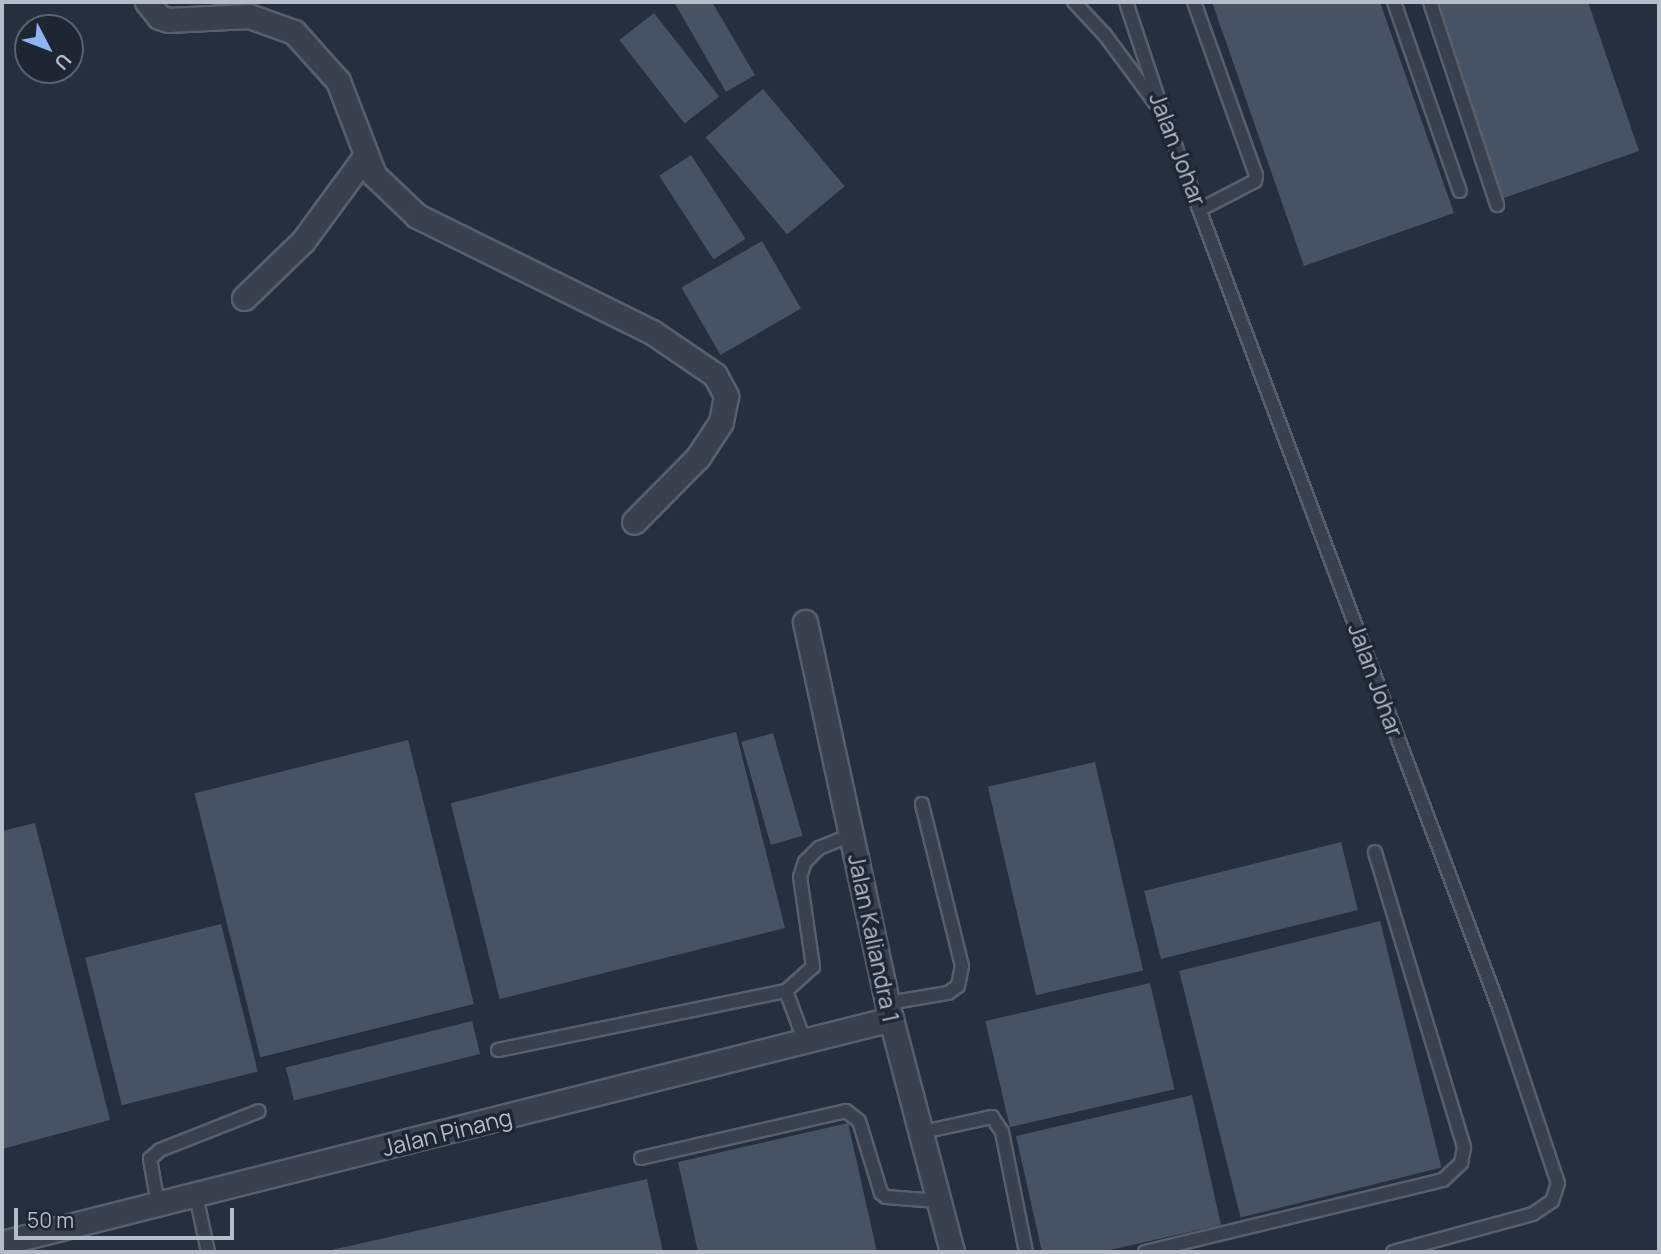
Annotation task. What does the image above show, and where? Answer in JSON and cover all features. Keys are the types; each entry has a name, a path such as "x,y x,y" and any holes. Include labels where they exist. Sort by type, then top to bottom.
{"street":[{"path":"147,2 159,17 168,20 249,16 294,32 338,81 364,158 374,175 417,216 652,332 715,375 726,396 721,422 698,457 634,522"},
{"path":"244,298 303,241 364,158"},
{"name":"Jalan Kaliandra 1","path":"805,622 918,1133 952,1252"},
{"name":"Jalan Pinang","path":"2,1243 805,1042 890,1011"}],"lane":[{"path":"1074,2 1105,35 1163,113"},
{"path":"1194,2 1256,174 1255,181 1201,209"},
{"path":"1394,2 1460,191"},
{"path":"1430,2 1497,205"},
{"name":"Jalan Johar","path":"1124,3 1500,1010 1558,1183 1552,1201 1533,1214 1392,1252"},
{"path":"890,1011 948,993 958,986 962,967 922,804"},
{"path":"498,1050 786,991 813,967 800,877 805,862 818,848 851,835"},
{"path":"1145,1252 1443,1180 1461,1163 1464,1147 1375,852"},
{"path":"786,991 805,1042"},
{"path":"158,1204 150,1159 160,1150 259,1111"},
{"path":"641,1158 846,1111 859,1121 881,1193 886,1197 937,1201"},
{"path":"918,1133 992,1117 1002,1132 1026,1252"},
{"path":"196,1195 208,1252"}],"building":[{"path":"674,2 712,2 755,75 726,92"},
{"path":"1212,2 1380,2 1454,213 1304,266"},
{"path":"1424,2 1588,2 1639,151 1492,202"},
{"path":"654,13 719,97 685,124 619,40"},
{"path":"763,89 845,186 787,234 706,137"},
{"path":"691,155 745,239 714,260 659,176"},
{"path":"762,241 801,309 720,355 681,288"},
{"path":"736,732 785,928 500,999 451,803"},
{"path":"773,733 802,836 771,845 741,742"},
{"path":"408,740 474,1004 260,1057 195,793"},
{"path":"1095,762 1143,971 1036,995 988,787"},
{"path":"35,823 110,1120 2,1149 2,831"},
{"path":"1341,842 1358,910 1161,959 1144,891"},
{"path":"1380,921 1441,1167 1241,1218 1179,971"},
{"path":"221,924 258,1071 122,1105 85,958"},
{"path":"1150,983 1175,1089 1010,1127 985,1021"},
{"path":"472,1021 480,1054 294,1100 286,1067"},
{"path":"1192,1095 1221,1225 1101,1252 1042,1252 1016,1136"},
{"path":"848,1123 877,1252 698,1252 678,1162"},
{"path":"647,1179 663,1252 327,1251"}]}
